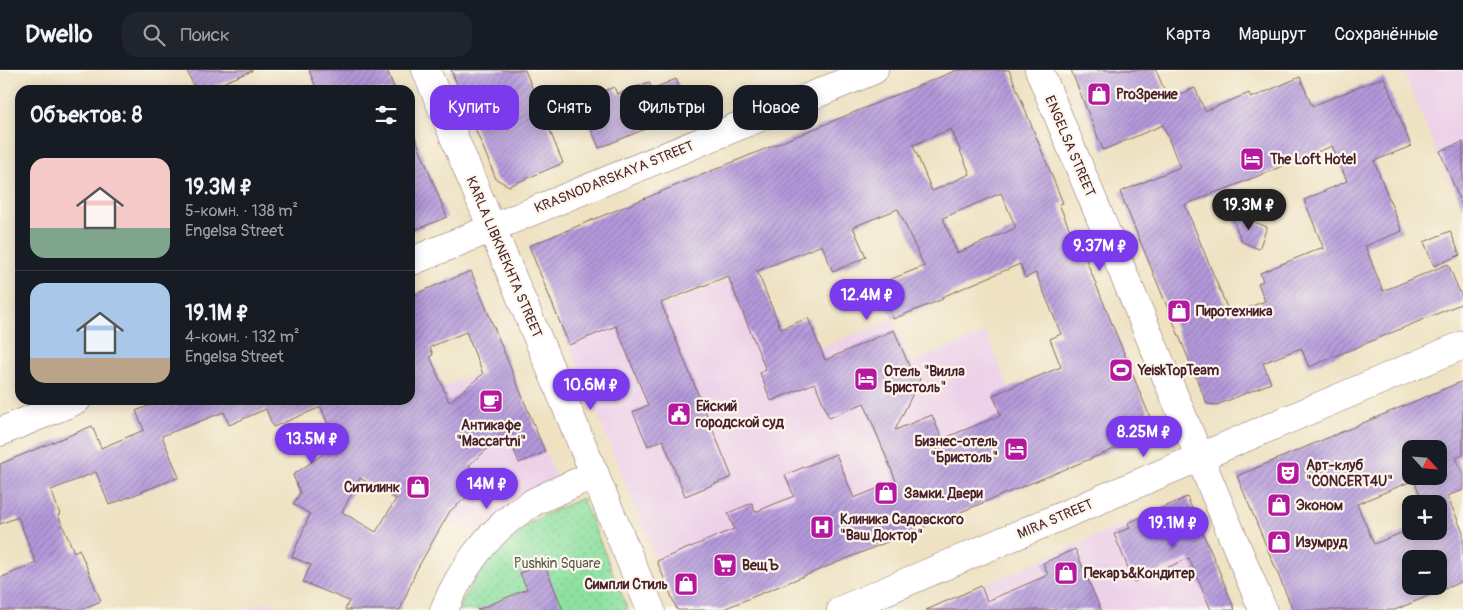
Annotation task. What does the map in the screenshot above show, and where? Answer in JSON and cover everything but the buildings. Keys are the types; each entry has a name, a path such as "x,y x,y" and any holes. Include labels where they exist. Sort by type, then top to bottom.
{"street":[{"name":"KARLA LIBKNEKHTA STREET","path":"426,70 651,610"},
{"name":"KRASNODARSKAYA STREET","path":"415,260 874,70"},
{"name":"ENGELSA STREET","path":"1039,70 1263,610"},
{"name":"MIRA STREET","path":"841,610 1463,345"},
{"path":"0,432 65,405"},
{"path":"444,610 454,586 468,564 502,525 530,504 594,474"}],"shaded area":[{"path":"1403,70 1463,70 1463,180 1450,185"},
{"path":"756,269 793,359 893,319 912,362 986,333 1009,389 1120,343 1156,432 721,610 677,610 569,345"},
{"path":"508,361 556,477 487,521 473,535 399,493 402,486 333,447 328,434 400,405 415,405 415,399"},
{"path":"1187,497 1235,610 926,610"},
{"path":"267,601 291,610 243,610"}],"green space":[{"name":"Pushkin Square","path":"582,498 628,610 458,610 473,583 491,557 513,535 544,515"}],"place":[{"name":"ProЗрение","path":"1099,94"},
{"name":"The Loft Hotel","path":"1252,159"},
{"name":"Пиротехника","path":"1179,311"},
{"name":"YeiskTopTeam","path":"1121,370"},
{"name":"Отель \"Вилла Бристоль\"","path":"866,379"},
{"name":"Антикафе \"Maccartni\"","path":"491,401"},
{"name":"Ейский городской суд","path":"679,414"},
{"name":"Бизнес-отель \"Бристоль\"","path":"1016,449"},
{"name":"Арт-клуб \"CONCERT4U\"","path":"1288,473"},
{"name":"Ситилинк","path":"418,487"},
{"name":"Замки. Двери","path":"886,493"},
{"name":"Эконом","path":"1279,505"},
{"name":"Клиника Садовского \"Ваш Доктор\"","path":"822,527"},
{"name":"Изумруд","path":"1279,542"},
{"name":"ВещЪ","path":"725,565"},
{"name":"Пекаръ&Кондитер","path":"1066,573"},
{"name":"Симпли Стиль","path":"686,584"}]}
